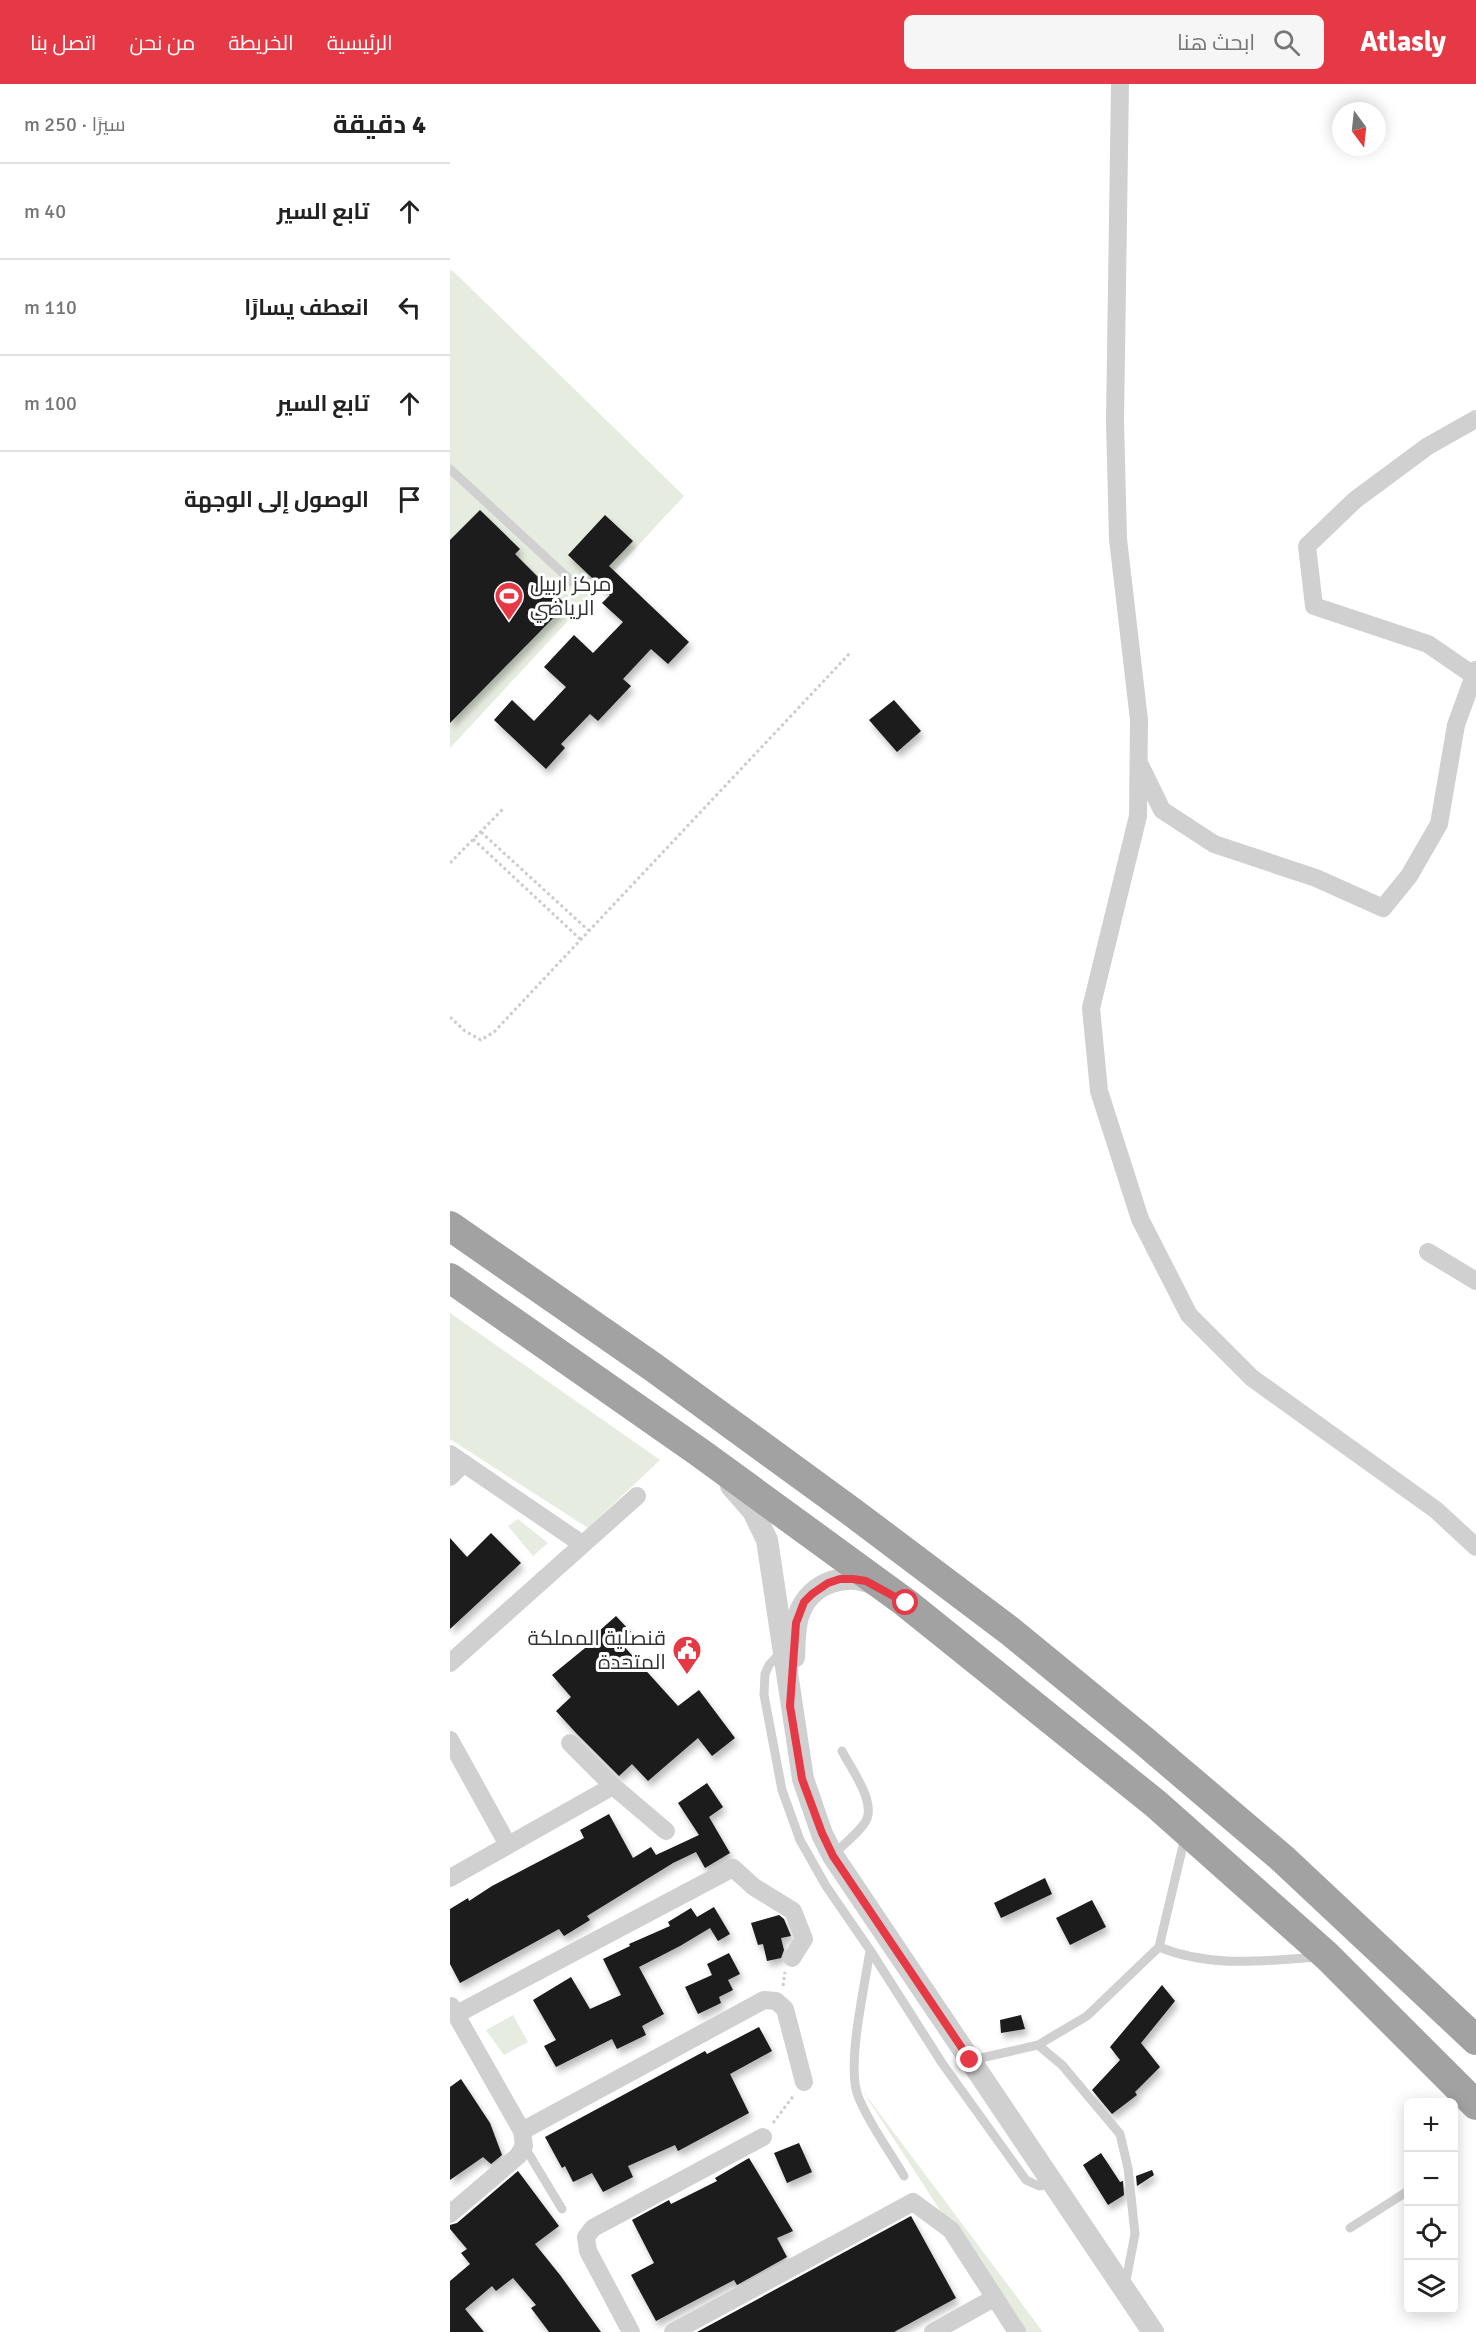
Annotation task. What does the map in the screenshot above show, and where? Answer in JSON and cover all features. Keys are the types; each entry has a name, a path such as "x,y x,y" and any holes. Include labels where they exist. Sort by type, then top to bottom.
{"highway":[{"path":"450,1226 653,1367 1010,1631 1283,1858 1476,2040"},
{"path":"450,1278 699,1452 906,1603 1187,1832 1327,1956 1465,2097"}],"street":[{"path":"1120,84 1115,420 1118,539 1139,720 1138,816 1091,1008 1099,1091 1140,1219 1189,1315 1252,1378 1436,1510 1476,1547"},
{"path":"1139,761 1162,810 1214,844 1317,878 1383,908 1409,876 1438,824 1456,725 1475,674 1428,644 1314,606 1307,546 1355,500 1428,446 1476,419"},
{"path":"1428,1252 1476,1281"},
{"path":"699,1452 748,1505 764,1532 771,1555 790,1706 802,1779 833,1856 1153,2332"},
{"path":"450,1477 457,1459 582,1544"},
{"path":"450,1663 637,1496"},
{"path":"790,1706 796,1623 804,1602 812,1594 834,1581 853,1579 872,1584 906,1603"},
{"path":"450,1740 508,1845"},
{"path":"570,1743 613,1786 666,1831"},
{"path":"450,1878 613,1786"},
{"path":"450,2214 518,2156 523,2138 453,2010 733,1868 754,1887 793,1911 804,1939 792,1958"},
{"path":"523,2138 764,2000 777,2001 788,2014 804,2082"},
{"path":"631,2332 588,2251 586,2237 593,2228 763,2137"},
{"path":"673,2332 913,2202 951,2230 1017,2332"},
{"path":"933,2332 994,2298"}],"lane":[{"path":"450,469 579,588"},
{"path":"783,1650 769,1665 763,1685 782,1790 800,1840 812,1863 942,2063 1026,2180 1039,2186 1053,2183"},
{"path":"833,1856 866,1822 870,1809 842,1751"},
{"path":"970,2060 1038,2044 1087,2016 1160,1947 1187,1832"},
{"path":"1160,1947 1183,1957 1233,1962 1327,1956"},
{"path":"870,1950 853,2061 855,2085 863,2106 904,2176"},
{"path":"1038,2044 1062,2065 1120,2134 1128,2168 1135,2234 1125,2289"},
{"path":"523,2138 562,2209"},
{"path":"1350,2228 1404,2194"}],"path":[{"path":"450,1017 481,1040 494,1032 850,653"},
{"path":"450,863 503,809"},
{"path":"481,832 588,930"},
{"path":"473,839 580,939"},
{"path":"777,2001 784,1986 783,1974 792,1958"}],"shaded area":[{"name":"مركز اربيل الرياضي","path":"450,270 684,496 450,748"},
{"path":"450,1313 660,1460 588,1528 450,1439"},
{"path":"518,1519 548,1543 533,1556 508,1526"},
{"path":"513,2015 528,2042 504,2055 486,2030"},
{"path":"862,2090 1043,2332 1019,2332"}],"building":[{"path":"480,510 520,549 515,554 566,605 450,723 450,540"},
{"path":"605,515 633,541 609,566 689,642 668,664 651,649 623,679 631,686 598,721 590,714 561,744 565,748 546,769 494,720 512,700 534,721 566,687 544,667 574,635 593,653 623,622 602,603 610,595 568,555"},
{"path":"894,700 921,731 897,752 869,720"},
{"path":"491,1533 521,1563 450,1629 450,1538 467,1557"},
{"path":"616,1616 631,1632 620,1642 678,1706 699,1690 735,1738 712,1756 698,1738 648,1781 632,1764 619,1776 577,1734 556,1711 571,1697 552,1675 601,1635 598,1632"},
{"path":"707,1783 723,1807 709,1817 730,1853 705,1868 696,1852 673,1863 587,1916 590,1920 564,1936 559,1929 460,1983 450,1964 450,1909 468,1898 469,1901 492,1886 584,1838 580,1830 609,1814 633,1858 651,1847 656,1855 699,1835 678,1803"},
{"path":"1045,1878 1052,1894 1001,1918 994,1903"},
{"path":"1092,1900 1106,1927 1070,1945 1056,1918"},
{"path":"714,1907 730,1934 718,1941 710,1928 639,1967 664,2014 642,2026 646,2035 617,2049 612,2039 556,2067 544,2046 556,2040 533,2000 571,1977 590,2009 621,1995 603,1959 630,1946 629,1944 670,1926 668,1922 691,1908 697,1917"},
{"path":"779,1915 784,1919 791,1936 781,1938 784,1950 781,1958 767,1961 763,1944 758,1945 751,1923"},
{"path":"729,1953 740,1974 728,1980 733,1990 719,1997 721,2003 698,2014 685,1987 712,1975 707,1964"},
{"path":"1162,1985 1175,2001 1141,2043 1160,2067 1135,2092 1137,2095 1112,2114 1092,2090 1120,2060 1110,2047"},
{"path":"1021,2015 1025,2029 1001,2033 1000,2020"},
{"path":"759,2027 772,2051 730,2074 749,2113 678,2151 675,2145 628,2166 633,2177 603,2192 592,2173 573,2182 565,2166 562,2168 545,2137 705,2051 707,2054"},
{"path":"461,2079 490,2123 502,2155 491,2164 483,2157 450,2180 450,2087"},
{"path":"799,2143 812,2172 787,2183 774,2153"},
{"path":"1101,2153 1120,2182 1123,2181 1124,2195 1108,2205 1083,2165"},
{"path":"749,2158 793,2231 777,2238 787,2257 737,2285 734,2280 656,2321 631,2275 654,2263 632,2220 669,2200 671,2204 717,2181 715,2178"},
{"path":"1152,2170 1154,2175 1137,2186 1136,2176"},
{"path":"518,2171 559,2226 535,2244 601,2332 549,2332 531,2308 536,2305 513,2278 496,2291 492,2286 465,2309 484,2332 450,2332 450,2281 470,2264 461,2253 467,2249 450,2229 450,2225 457,2223"},
{"path":"911,2216 956,2298 894,2332 697,2332"}],"place":[{"name":"مركز اربيل الرياضي","path":"509,622"},
{"name":"قنصلية المملكة المتحدة","path":"687,1676"}],"route":[{"path":"906,1603 860,1580 840,1579 816,1590 804,1602 796,1623 790,1706 802,1779 833,1856 970,2060"}]}
